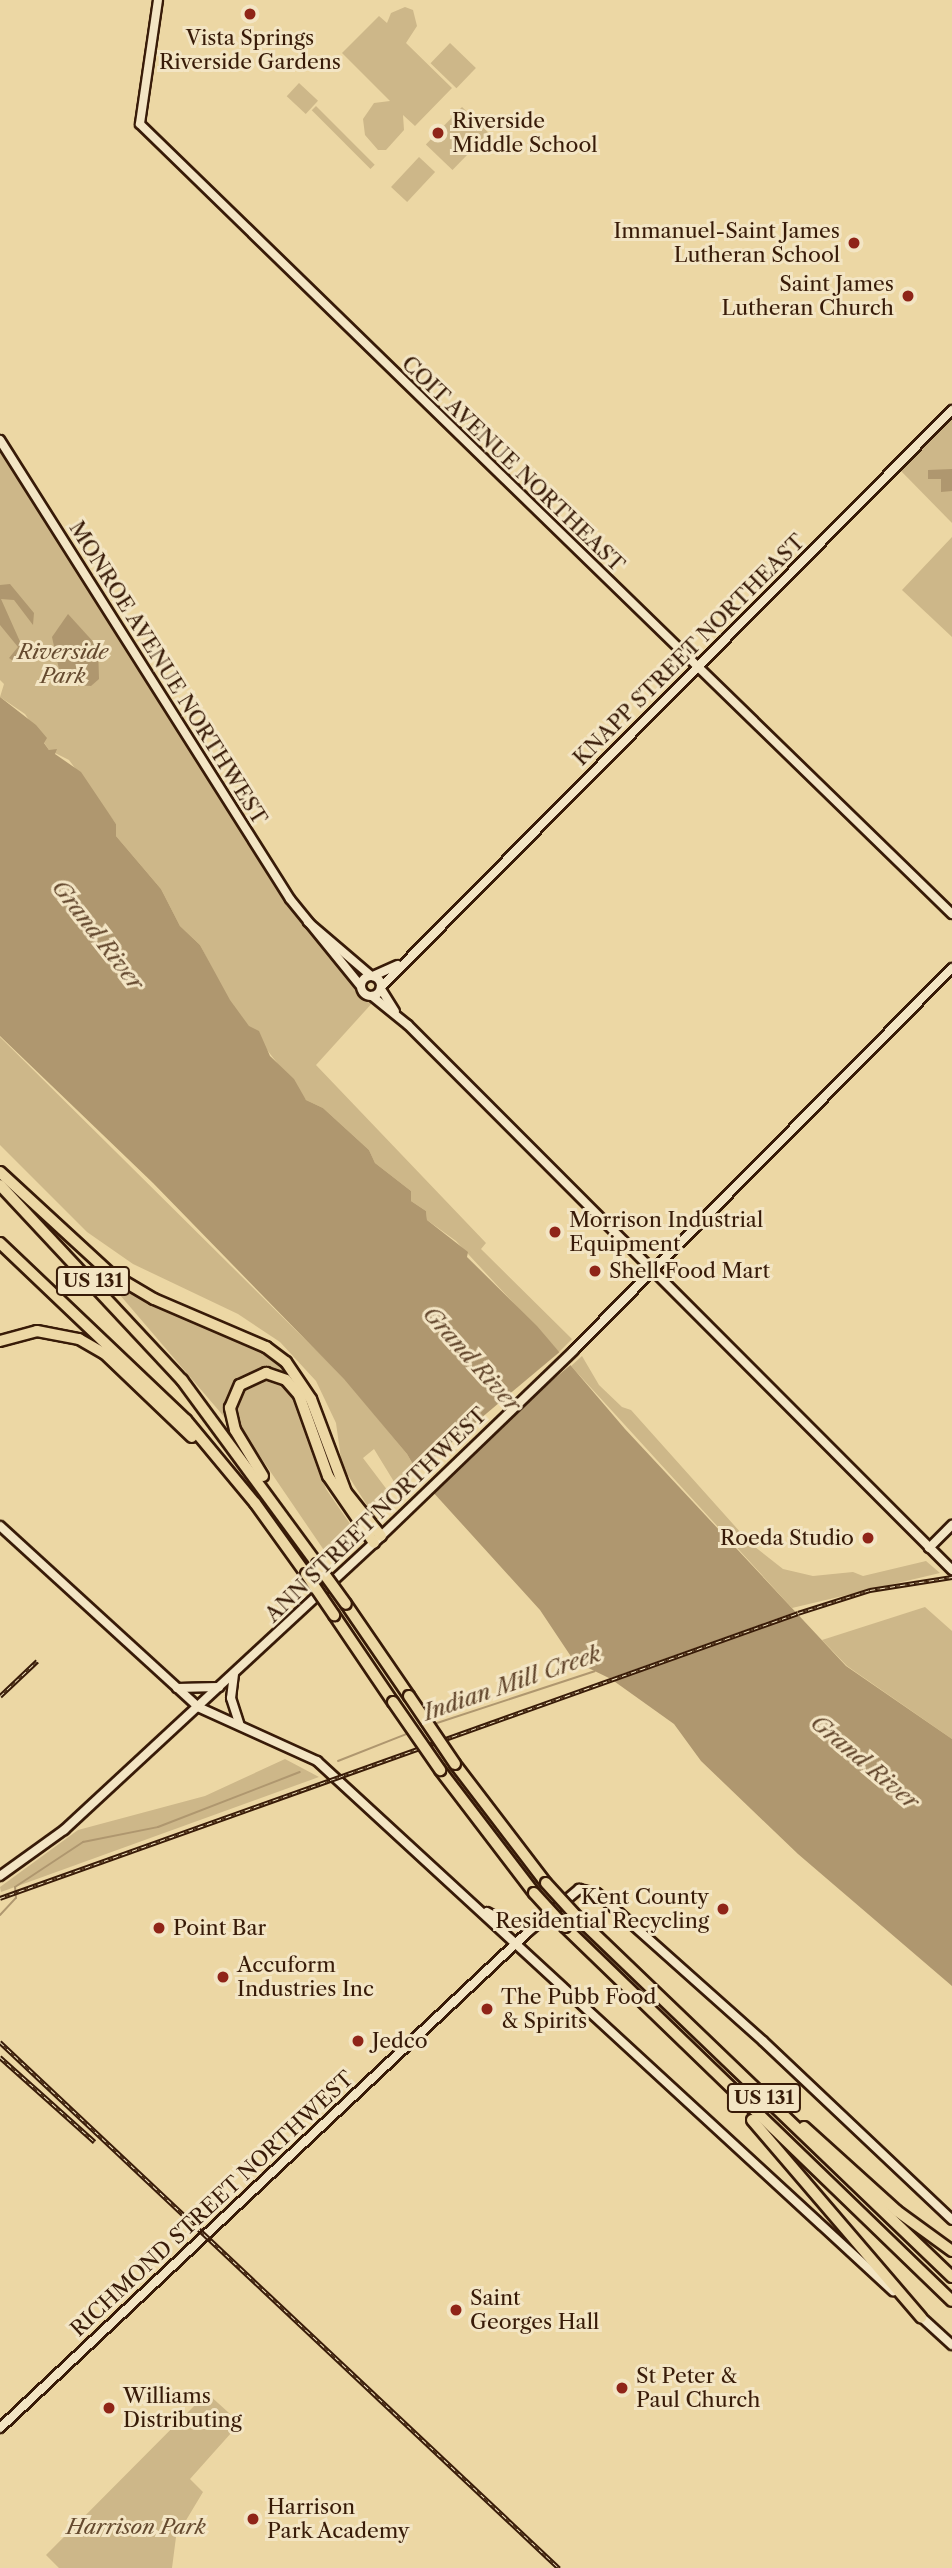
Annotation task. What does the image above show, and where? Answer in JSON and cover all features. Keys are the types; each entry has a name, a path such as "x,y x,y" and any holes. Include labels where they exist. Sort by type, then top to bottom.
{"highway":[{"path":"0,1171 110,1273 154,1299 266,1347 286,1362 311,1399 346,1492 377,1539"},
{"name":"US 131","path":"0,1185 182,1380 290,1524 455,1764 546,1883 577,1917 952,2277"},
{"name":"US 131","path":"0,1243 156,1388 240,1485 306,1574 440,1770 534,1893 707,2068 952,2301"},
{"path":"0,1341 49,1331 92,1345 240,1485"},
{"path":"290,1524 231,1419 237,1389 259,1374 278,1375 299,1395 328,1476 377,1539"},
{"path":"707,2068 921,2316"},
{"path":"764,2098 801,2124 897,2211 952,2250"}],"street":[{"name":"COIT AVENUE NORTHEAST","path":"158,0 140,124 695,668 952,914"},
{"name":"KNAPP STREET NORTHEAST","path":"404,961 952,411"},
{"name":"MONROE AVENUE NORTHWEST","path":"0,440 308,922 348,963 363,993 372,996"},
{"path":"360,985 372,976 404,961"},
{"path":"404,961 372,996 399,1016 952,1570"},
{"name":"MONROE AVENUE NORTHWEST","path":"348,963 372,976 381,988"},
{"name":"ANN STREET NORTHWEST","path":"0,1876 64,1830 377,1539 573,1351 952,968"},
{"path":"381,988 399,1016"},
{"path":"929,1548 952,1525"},
{"path":"0,1526 198,1707 317,1761 952,2345"},
{"path":"234,1673 231,1698 240,1725"},
{"path":"176,1688 219,1687"},
{"name":"RICHMOND STREET NORTHWEST","path":"0,2428 540,1920 571,1893 586,1888 597,1893 756,2036 952,2220"},
{"path":"464,1896 509,1924 540,1920"}],"green space":[{"path":"405,7 413,10 417,26 406,43 452,88 415,126 403,115 404,130 386,150 378,150 365,135 363,119 374,103 390,101 342,53 379,16 387,23 391,13"},
{"path":"450,43 476,68 456,88 431,63"},
{"path":"299,83 318,101 306,114 287,96"},
{"path":"316,106 375,165 370,169 312,110"},
{"path":"462,107 489,133 452,170 426,144"},
{"path":"419,157 435,172 407,202 391,187"},
{"path":"952,419 952,523 901,471"},
{"name":"Riverside Park","path":"0,448 287,902 304,927 352,976 360,994 374,1001 316,1065 486,1243 481,1249 572,1339 559,1352 456,1241 427,1220 426,1211 411,1201 411,1191 375,1163 369,1150 323,1108 306,1100 229,1001 200,945 180,926 161,889 116,836 116,824 69,760 49,750 25,714 0,697 4,684 0,680"},
{"path":"952,537 952,637 902,590"},
{"path":"0,1037 345,1379 407,1454 415,1468 396,1485 374,1449 363,1458 391,1495 372,1513 342,1466 336,1423 316,1381 280,1342 238,1314 133,1264 87,1232 0,1145"},
{"path":"96,1267 259,1348 281,1363 296,1381 277,1371 248,1375 230,1394 226,1419"},
{"path":"582,1356 599,1385 622,1407 631,1410 750,1543 783,1569 813,1576 853,1572 863,1576 926,1561 940,1573 792,1608 571,1366"},
{"path":"269,1379 282,1384 295,1397 326,1489 355,1531 349,1547 332,1562 240,1427 235,1409 244,1389"},
{"path":"925,1607 952,1631 952,1739 847,1666 822,1640"},
{"path":"285,1759 319,1777 1,1892 0,1887 78,1830 205,1796"},
{"name":"Harrison Park","path":"207,2393 240,2423 190,2479 203,2492 176,2537 172,2568 59,2568 46,2555"}],"water":[{"path":"952,469 952,491 941,492 941,479 928,479 928,470"},
{"path":"10,584 34,613 33,625 14,600 1,599 22,646 20,660 15,662 9,658 18,647 0,625 0,585"},
{"path":"68,614 98,647 99,679 91,686 77,685 60,674 52,637"},
{"name":"Grand River","path":"0,697 36,725 47,738 44,743 49,750 57,749 55,754 81,772 116,824 116,836 161,889 180,926 200,945 230,1000 249,1026 259,1031 270,1056 294,1079 306,1100 323,1108 369,1150 375,1163 411,1191 411,1201 426,1211 427,1220 468,1252 467,1257 537,1326 625,1429 846,1666 952,1739 952,1986 798,1854 701,1761 674,1724 611,1679 574,1661 540,1610 422,1480 407,1454 344,1379 153,1183 0,1036"}],"pier":[{"path":"562,1350 573,1363 426,1486 415,1473"},
{"path":"798,1611 799,1614 609,1683 605,1680"}],"waterway":[{"name":"Indian Mill Creek","path":"434,1724 595,1671"},
{"name":"Indian Mill Creek","path":"338,1761 409,1733"},
{"name":"Indian Mill Creek","path":"0,1915 16,1898 15,1887 83,1842 158,1827 300,1772"}],"railway":[{"path":"0,1898 798,1613 870,1590 952,1577"},
{"path":"0,1696 37,1661"},
{"path":"0,2042 559,2568"},
{"path":"0,2057 95,2142"}],"place":[{"name":"Vista Springs Riverside Gardens","path":"250,14"},
{"name":"Riverside Middle School","path":"438,133"},
{"name":"Immanuel-Saint James Lutheran School","path":"854,243"},
{"name":"Saint James Lutheran Church","path":"908,296"},
{"name":"Morrison Industrial Equipment","path":"555,1232"},
{"name":"Shell Food Mart","path":"595,1271"},
{"name":"Roeda Studio","path":"868,1538"},
{"name":"Kent County Residential Recycling","path":"723,1909"},
{"name":"Point Bar","path":"159,1928"},
{"name":"Accuform Industries Inc","path":"223,1977"},
{"name":"The Pubb Food & Spirits","path":"487,2009"},
{"name":"Jedco","path":"358,2041"},
{"name":"Saint Georges Hall","path":"456,2310"},
{"name":"St Peter & Paul Church","path":"622,2388"},
{"name":"Williams Distributing","path":"109,2408"},
{"name":"Harrison Park Academy","path":"253,2519"}]}
